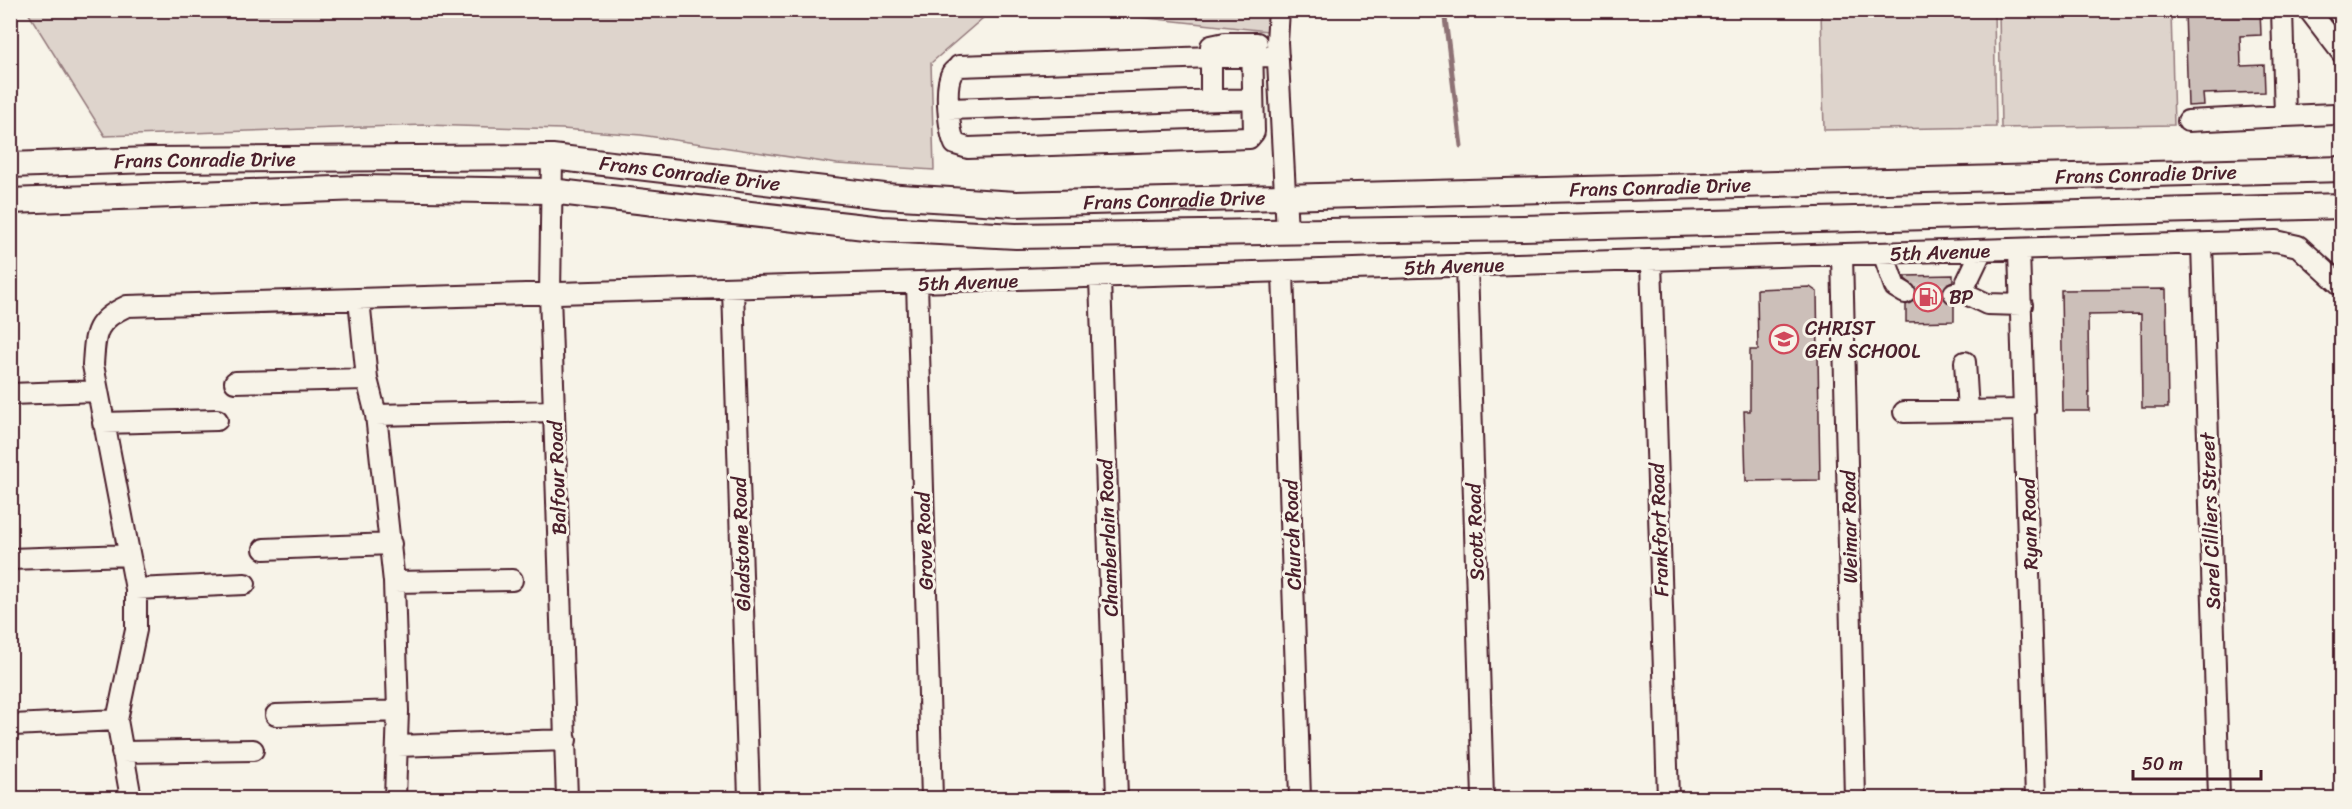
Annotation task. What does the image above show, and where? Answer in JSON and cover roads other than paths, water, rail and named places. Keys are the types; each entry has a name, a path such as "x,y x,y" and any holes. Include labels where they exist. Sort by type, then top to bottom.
{"main road":[{"name":"Frans Conradie Drive","path":"10,165 150,160 552,157 884,196 1005,204 2342,169"},
{"name":"Frans Conradie Drive","path":"10,201 361,188 550,191 882,230 1016,236 1523,228 2342,206"}],"street":[{"path":"1280,10 1278,49 1287,231"},
{"path":"2282,10 2285,116"},
{"path":"2309,10 2342,53"},
{"path":"1252,50 1254,132 1249,138 962,147 955,144 951,136 949,88 951,74 959,66 1212,57 1252,50 1278,49"},
{"path":"1211,100 1212,57"},
{"path":"949,109 1254,99"},
{"path":"2188,121 2335,114"},
{"name":"Balfour Road","path":"552,157 550,294 567,798"},
{"name":"5th Avenue","path":"117,720 136,630 136,589 93,365 95,341 101,324 110,314 127,306 1982,250 2289,243 2298,246 2342,286"},
{"name":"Sarel Cilliers Street","path":"2202,244 2219,798"},
{"path":"1982,250 1958,293 1987,304 2022,305"},
{"name":"Ryan Road","path":"2019,250 2036,798"},
{"path":"1882,254 1895,287 1905,294"},
{"name":"Weimar Road","path":"1842,255 1855,798"},
{"name":"Frankfort Road","path":"1651,261 1668,798"},
{"name":"Scott Road","path":"1467,266 1483,798"},
{"name":"Church Road","path":"1283,272 1300,798"},
{"name":"Chamberlain Road","path":"1100,278 1117,798"},
{"name":"Grove Road","path":"917,283 932,798"},
{"name":"Gladstone Road","path":"733,289 749,798"},
{"path":"359,299 367,379 376,415 394,582 398,711 395,798"},
{"path":"1965,362 1968,411"},
{"path":"235,382 367,379"},
{"path":"10,394 97,392"},
{"path":"1904,412 2025,410"},
{"path":"376,415 554,411"},
{"path":"103,423 217,420"},
{"path":"264,549 391,544"},
{"path":"10,559 129,555"},
{"path":"394,582 512,580"},
{"path":"136,589 245,584"},
{"path":"276,715 398,711"},
{"path":"13,725 117,720 131,798"},
{"path":"398,746 566,740"},
{"path":"122,752 253,750"}],"waterway":[{"path":"1444,10 1461,146"}],"tunnel":[{"path":"1905,293 1954,293"}],"place":[{"name":"BP","path":"1928,297"},
{"name":"CHRIST GEN SCHOOL","path":"1784,339"}]}
